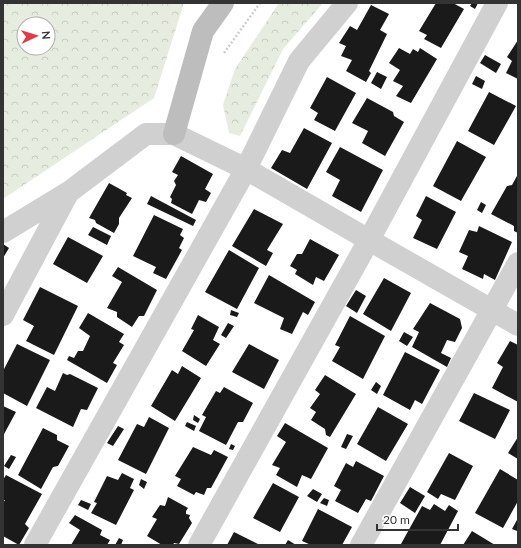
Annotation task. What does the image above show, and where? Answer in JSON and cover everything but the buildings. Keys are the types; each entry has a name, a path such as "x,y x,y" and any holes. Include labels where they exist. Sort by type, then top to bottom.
{"street":[{"path":"174,134 203,31 223,3"},
{"path":"35,545 246,168 300,61 347,3"},
{"path":"199,545 369,240 497,3"},
{"path":"3,232 69,192 146,134 174,134 246,168 518,325"},
{"path":"3,315 69,192"},
{"path":"361,545 518,263"}],"path":[{"path":"223,55 260,3"}],"green space":[{"path":"3,3 184,3 154,98 3,199"},
{"path":"279,3 323,3 283,49 240,136 229,133 223,105 235,69"}]}
